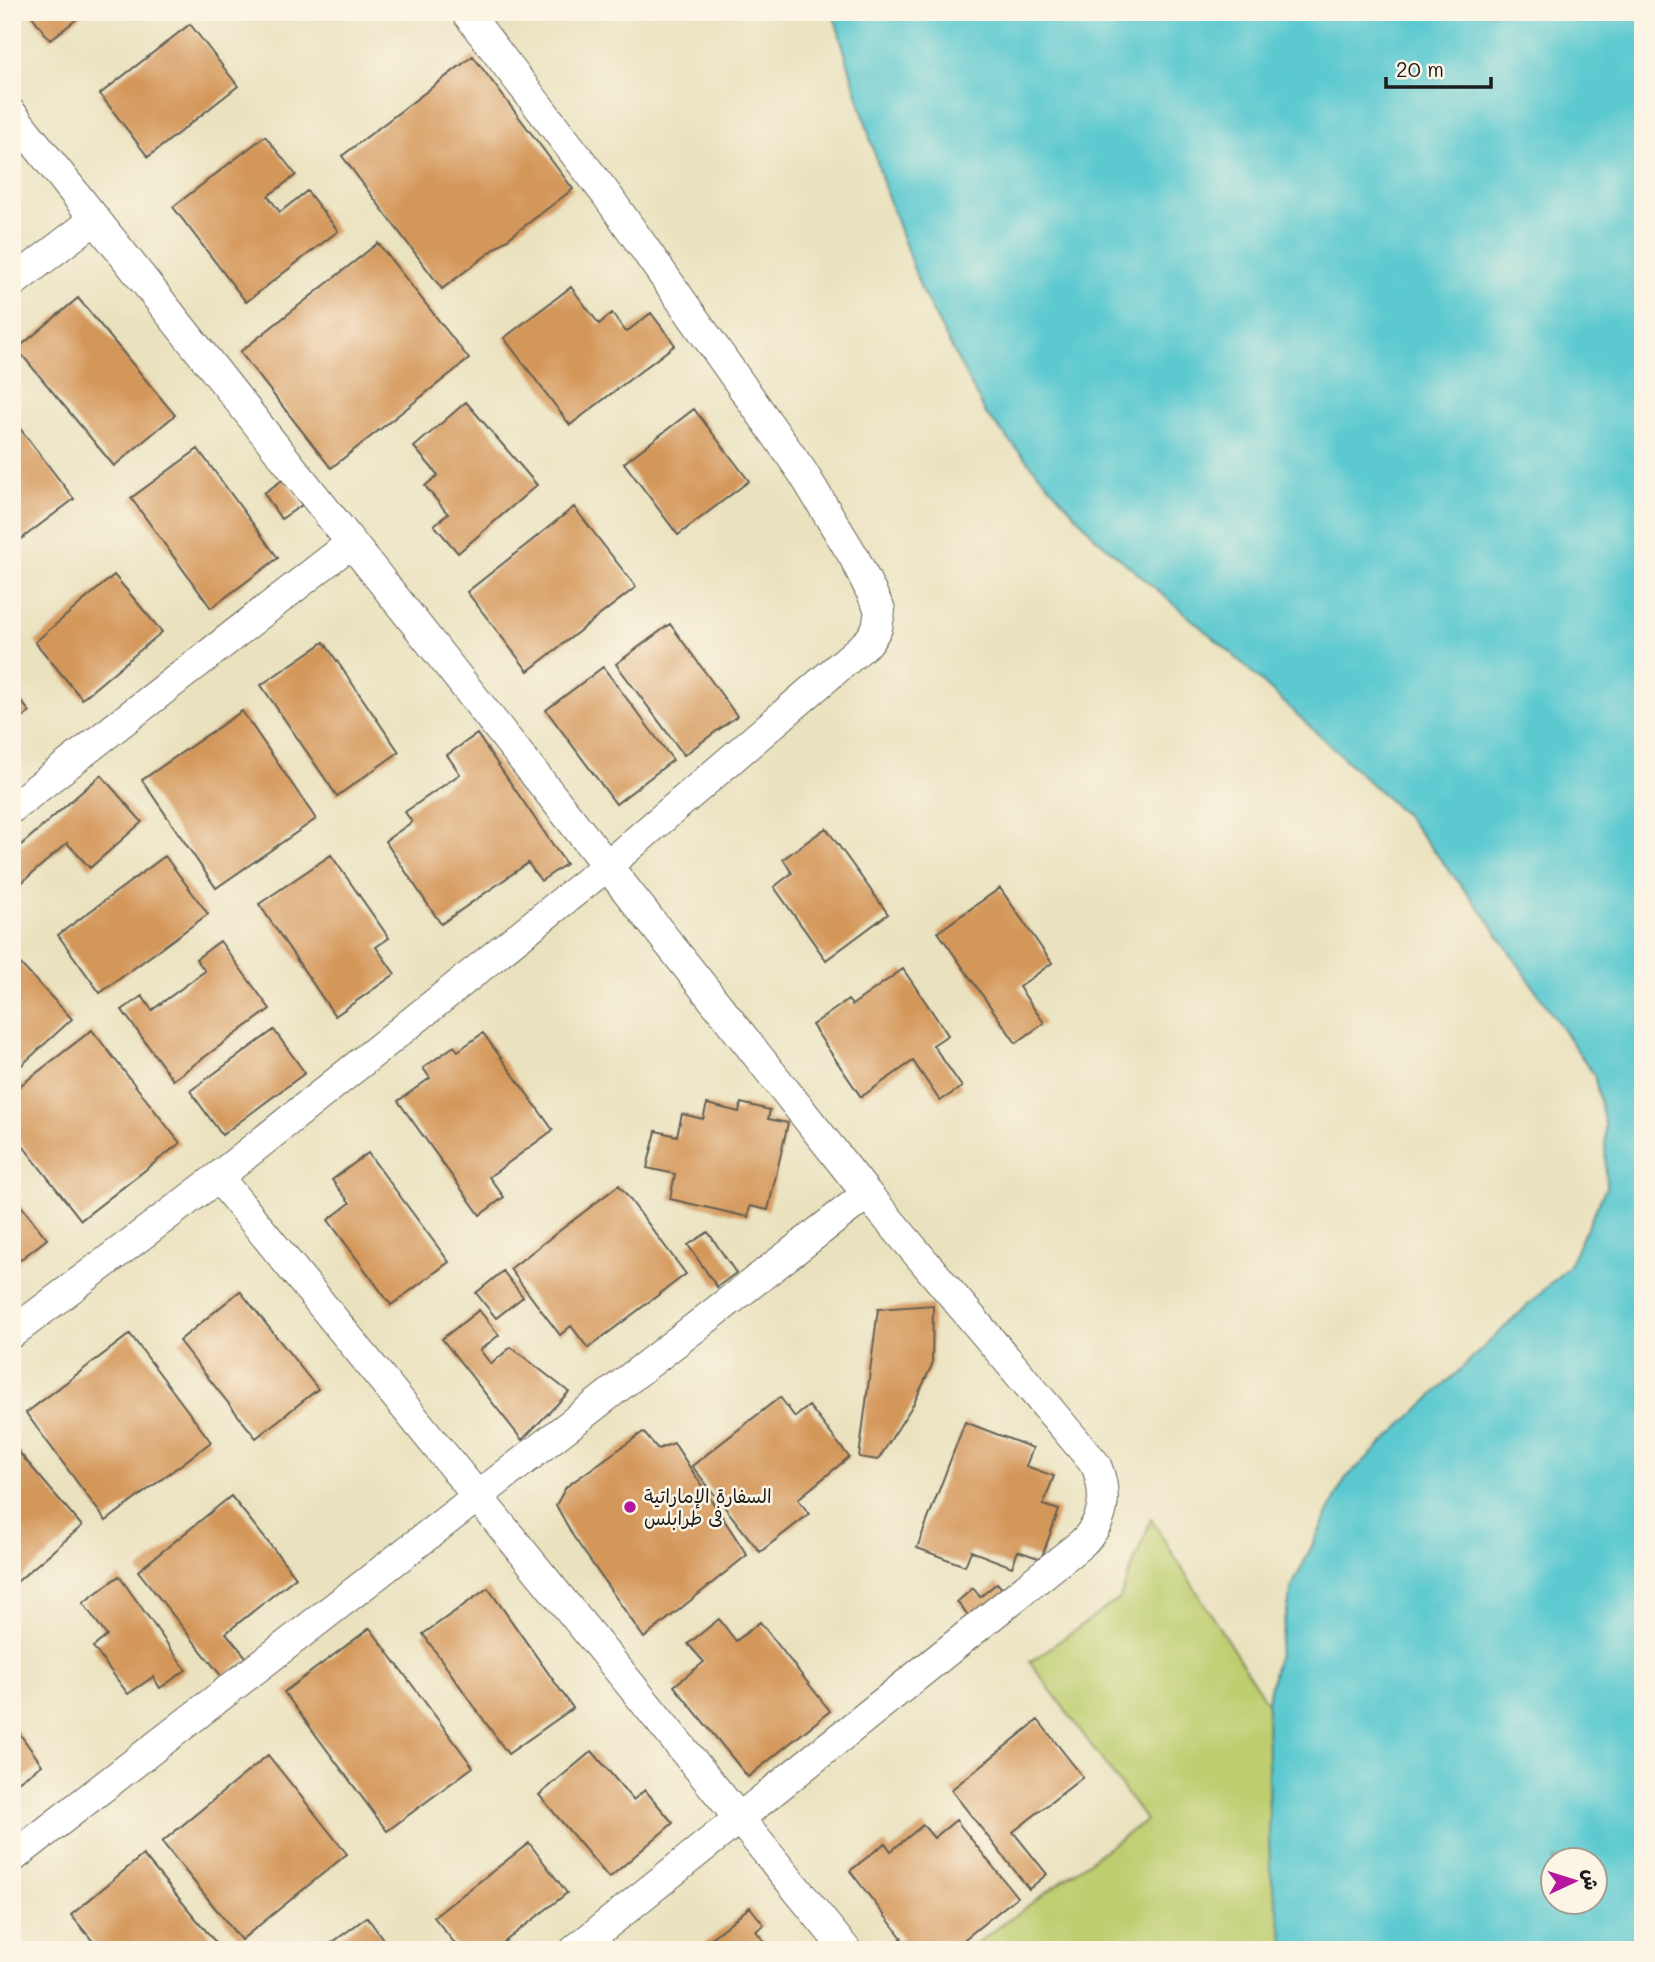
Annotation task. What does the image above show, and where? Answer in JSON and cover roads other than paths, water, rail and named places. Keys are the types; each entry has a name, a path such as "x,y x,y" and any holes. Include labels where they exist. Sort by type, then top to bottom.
{"street":[{"path":"12,1333 218,1177 608,865 869,641 877,628 880,610 854,557 803,473 606,194 466,12"},
{"path":"12,114 867,1194 1096,1465 1104,1486 1102,1508 1095,1531 1081,1544 575,1950"},
{"path":"12,283 94,220"},
{"path":"12,808 350,544"},
{"path":"218,1177 846,1950"},
{"path":"12,1858 867,1194"}],"water":[{"path":"833,12 1643,12 1643,1950 1286,1950 1270,1869 1267,1703 1293,1584 1345,1479 1568,1267 1606,1188 1605,1125 1594,1075 1483,913 1406,816 1229,651 1096,538 986,414 921,289 885,189"}],"place":[{"name":"السفارة الإماراتية فى طرابلس","path":"630,1507"}]}
